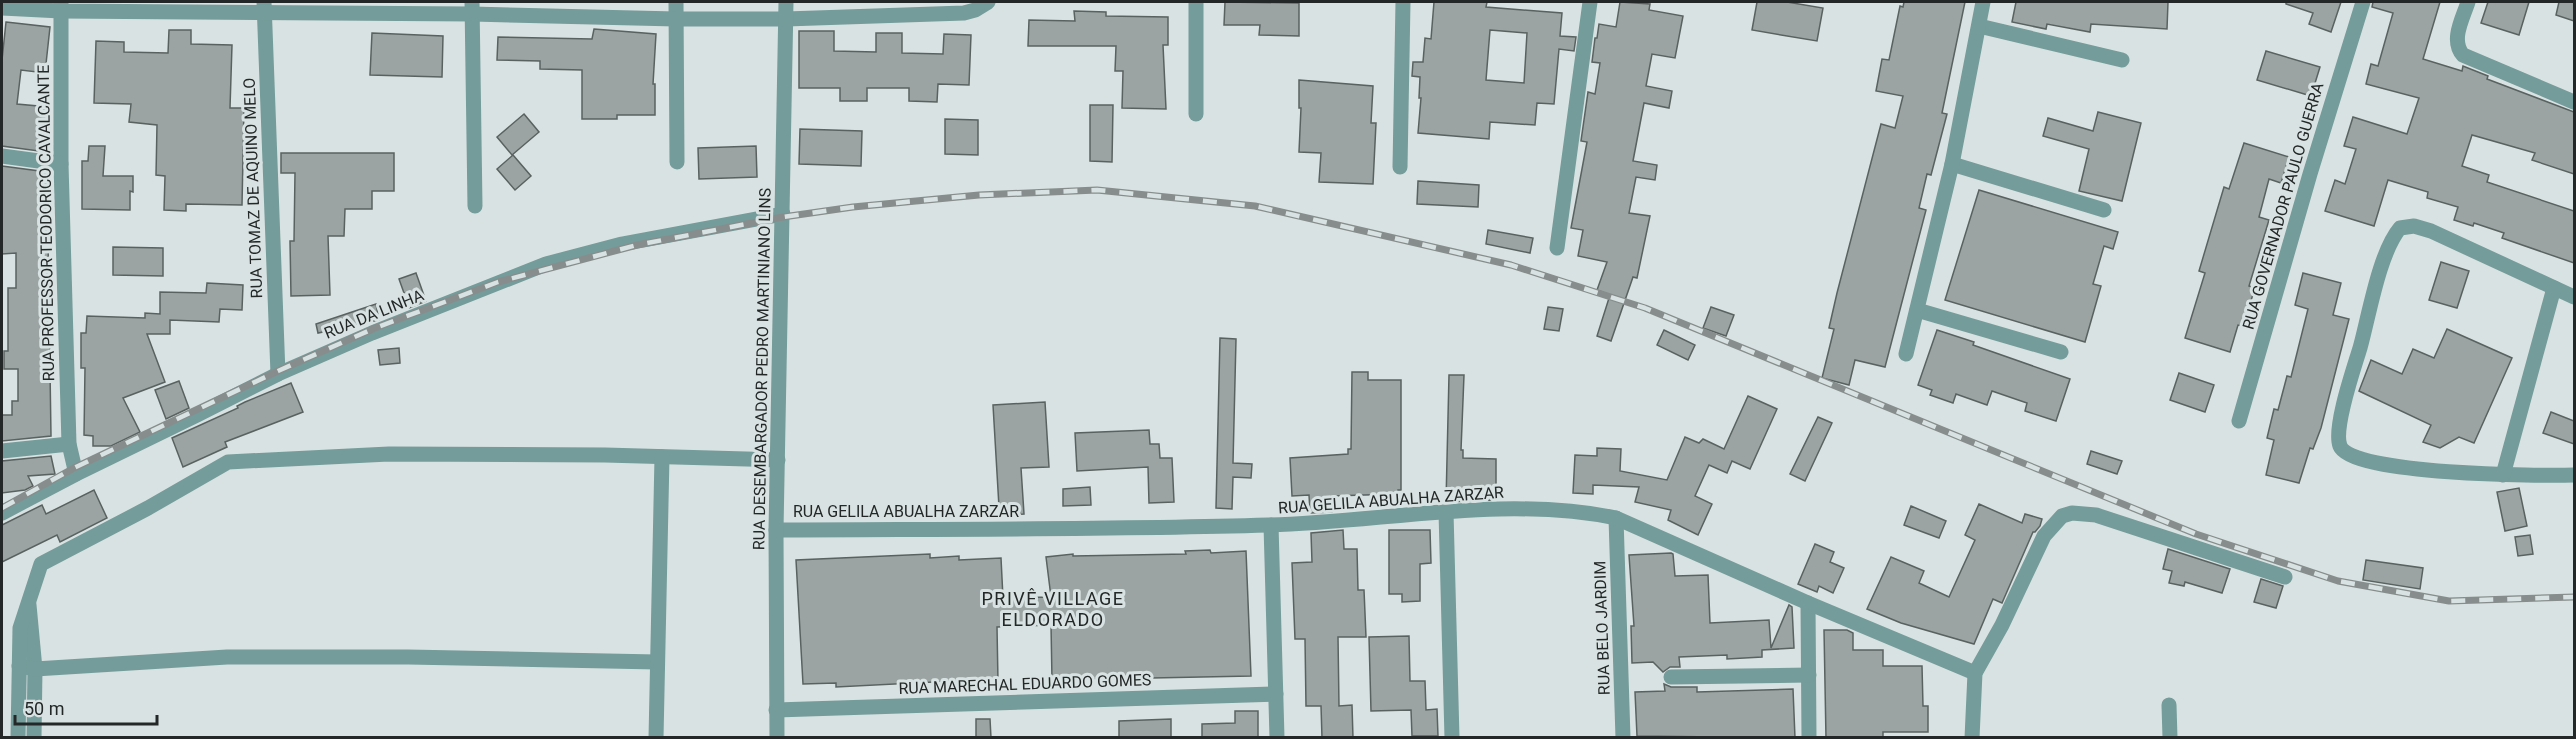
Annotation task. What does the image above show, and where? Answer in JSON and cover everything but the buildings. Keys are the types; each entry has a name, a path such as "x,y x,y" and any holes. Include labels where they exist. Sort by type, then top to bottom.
{"street":[{"path":"676,2 677,162"},
{"name":"RUA DESEMBARGADOR PEDRO MARTINIANO LINS","path":"777,738 776,530 786,2"},
{"path":"2,8 61,6 472,8 676,19 786,20 964,13 975,10 988,2"},
{"path":"1196,2 1196,114"},
{"path":"1400,167 1402,2"},
{"path":"1557,248 1590,2"},
{"path":"1906,354 1952,164 1983,2"},
{"name":"RUA GOVERNADOR PAULO GUERRA","path":"2239,421 2310,174 2363,2"},
{"path":"2468,2 2457,38 2457,47 2460,52 2471,59 2574,102"},
{"name":"RUA PROFESSOR TEODORICO CAVALCANTE","path":"61,6 61,164 69,444 76,474"},
{"name":"RUA TOMAZ DE AQUINO MELO","path":"264,7 278,374"},
{"path":"472,8 475,206"},
{"path":"1978,26 2122,60"},
{"path":"2,156 61,164"},
{"path":"1952,164 2104,210"},
{"name":"RUA DA LINHA","path":"2,513 278,374 372,333 546,264 580,254 783,214"},
{"path":"2574,297 2431,231 2414,226 2400,228 2394,235 2383,263 2340,425 2341,448 2356,458 2383,465 2503,475 2574,475"},
{"path":"2503,475 2554,288"},
{"path":"1917,310 2061,352"},
{"path":"2,451 69,444"},
{"path":"18,738 27,667 28,599 41,564 228,462 389,454 778,460"},
{"path":"656,738 662,457"},
{"name":"RUA GELILA ABUALHA ZARZAR","path":"776,530 1271,525 1446,512 1529,510 1580,512 1616,518 1808,603 1975,673"},
{"path":"1446,512 1452,738"},
{"path":"1972,738 1975,673 2002,625 2044,536 2062,516 2072,513 2096,515 2285,577"},
{"name":"RUA BELO JARDIM","path":"1616,518 1623,738"},
{"path":"1271,525 1277,738"},
{"path":"1808,603 1809,738"},
{"path":"27,667 227,657 408,657 657,662"},
{"path":"27,667 34,738"},
{"path":"1671,677 1809,675"},
{"name":"RUA MARECHAL EDUARDO GOMES","path":"776,710 1276,694"},
{"path":"2169,705 2170,738"}],"railway":[{"path":"2,508 74,468 278,371 375,328 498,282 637,245 783,217 853,207 979,195 1097,190 1255,206 1511,265 1645,308 2196,534 2338,581 2449,601 2574,597"}],"district":[{"name":"PRIVÊ VILLAGE ELDORADO","path":"1053,608"}]}
